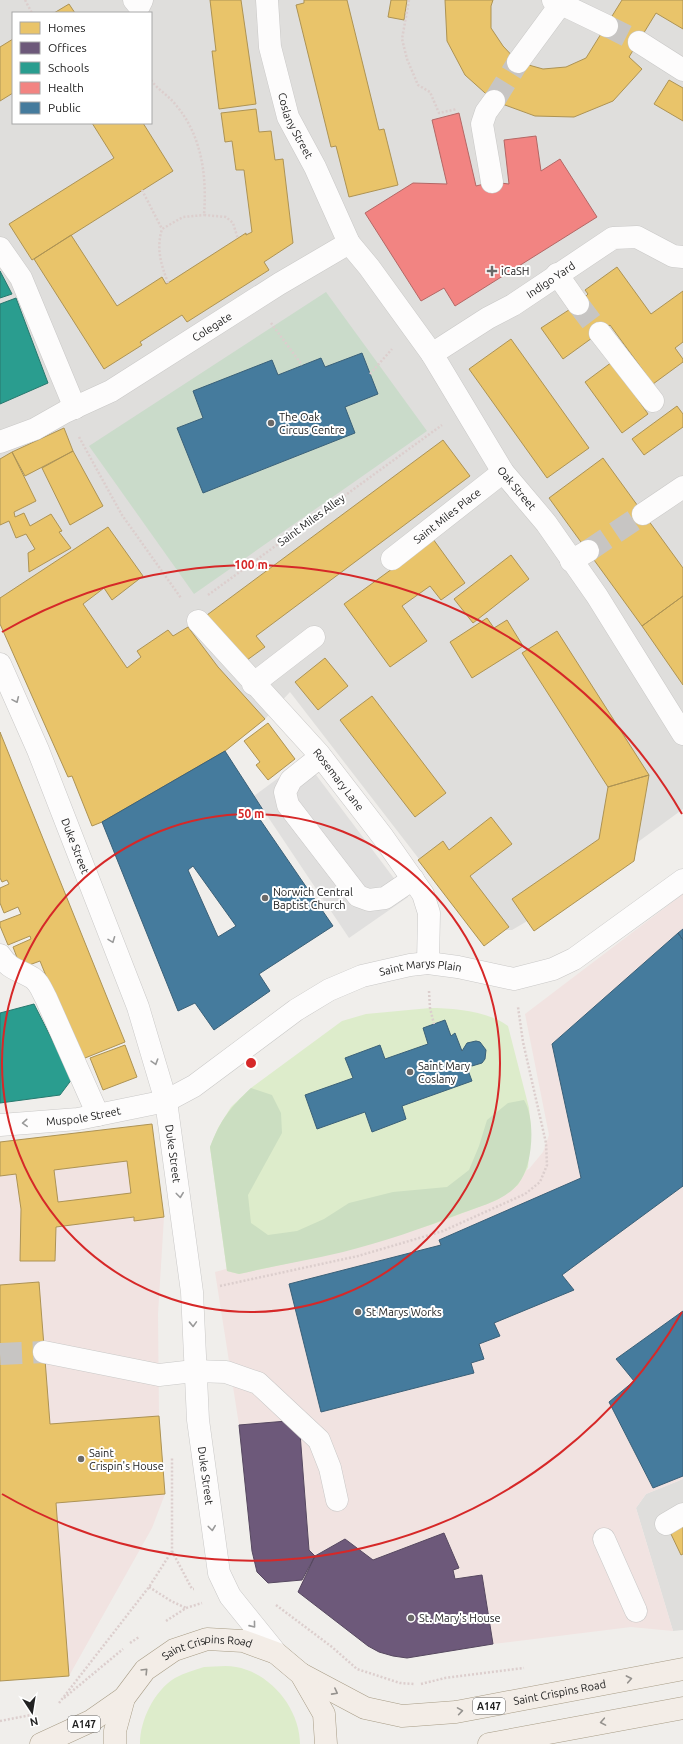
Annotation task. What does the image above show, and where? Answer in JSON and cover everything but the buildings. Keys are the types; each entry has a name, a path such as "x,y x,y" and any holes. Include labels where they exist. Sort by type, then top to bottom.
{"main road":[{"name":"Saint Crispins Road","path":"41,1744 90,1721 124,1698 145,1670 174,1650 208,1639 243,1640 276,1653 301,1674 365,1708 402,1716 456,1712 683,1669"},
{"name":"Saint Crispins Road","path":"301,1674 324,1714 326,1744"},
{"name":"Saint Crispins Road","path":"115,1744 115,1731 124,1698"},
{"path":"489,1744 683,1708"}],"street":[{"path":"134,0 139,6 142,0"},
{"name":"Coslany Street","path":"267,0 270,46 288,117 315,167 349,243"},
{"path":"518,62 557,2 607,26"},
{"path":"639,42 683,70"},
{"path":"490,106 482,124 492,182"},
{"name":"Indigo Yard","path":"432,354 488,318 513,305 557,274 613,238 637,237 678,257"},
{"name":"Colegate","path":"0,442 35,429 125,382 254,300 349,243"},
{"name":"Oak Street","path":"349,243 369,267 432,354 466,408 503,472 546,523 580,556 597,596 676,703 683,734"},
{"path":"0,248 21,278 70,410"},
{"path":"557,274 578,304"},
{"path":"600,333 653,401"},
{"name":"Saint Miles Place","path":"392,559 503,472"},
{"path":"643,514 683,487"},
{"name":"Rosemary Lane","path":"198,622 320,757 413,879 423,894 429,913 428,963"},
{"path":"253,684 314,637"},
{"name":"Duke Street","path":"0,664 38,750 124,970 138,1007 166,1101 192,1292 194,1371 198,1420 219,1573 230,1596 276,1653"},
{"path":"320,757 291,780 285,792 288,805 358,896 369,900 385,898 413,879"},
{"name":"Saint Marys Plain","path":"166,1101 194,1086 296,1010 329,990 362,976 410,965 428,963 458,967 514,978 553,969 574,959 683,880"},
{"path":"0,955 12,969 37,981 98,1115"},
{"name":"Muspole Street","path":"0,1125 78,1119 166,1101"},
{"path":"44,1352 158,1375 194,1371 226,1372 258,1383 320,1440 330,1468 337,1500"},
{"path":"604,1539 636,1611"}],"path":[{"path":"25,0 31,12"},
{"path":"409,0 402,39 407,59 418,85 430,92 439,112 470,107 490,106"},
{"path":"152,81 175,104 190,124 201,155 206,190 204,215"},
{"path":"142,190 162,229"},
{"path":"168,283 160,261 158,242 162,229 183,217 204,215 226,217 233,223 238,239"},
{"path":"254,300 302,365"},
{"name":"Saint Miles Alley","path":"201,600 466,408"},
{"path":"70,410 122,515 184,602"},
{"path":"192,1292 358,1256 443,1231 525,1194 540,1182 547,1165 546,1143 523,1042 514,978"},
{"path":"430,1008 434,1024"},
{"path":"56,1705 150,1587 172,1551 172,1455"},
{"path":"150,1587 171,1601 186,1608"},
{"path":"230,1596 266,1598 332,1647 357,1669 400,1684 418,1685 445,1678 526,1667"},
{"path":"0,1721 35,1714"}],"shaded area":[{"path":"0,0 683,0 683,809 541,913 512,930 490,930 470,925 290,692 265,719 225,751 68,777 0,624"},
{"path":"304,759 408,897 349,938 254,796"},
{"path":"683,894 683,1479 646,1494 636,1508 673,1631 631,1627 493,1644 407,1658 379,1652 368,1646 298,1592 302,1580 252,1551 239,1425 215,1272 431,1213 529,1169 543,1152 549,1135 525,1014"},
{"path":"152,1124 164,1217 158,1314 159,1416 165,1494 152,1528 69,1676 48,1664 0,1673 0,1142"},
{"path":"683,1479 683,1630 673,1631 636,1508 646,1494"}],"green space":[{"path":"326,292 427,431 194,594 89,446"},
{"path":"430,1008 470,1011 491,1017 508,1026 529,1108 531,1130 528,1167 518,1185 497,1200 434,1224 344,1251 239,1274 227,1271 210,1147 218,1128 231,1107 251,1088 342,1021 366,1014"},
{"path":"251,1088 272,1095 281,1113 282,1133 248,1195 251,1223 268,1235 297,1231 324,1219 349,1203 393,1192 447,1187 469,1170 479,1146 487,1120 508,1103 524,1100 528,1108 531,1130 530,1155 523,1176 513,1190 485,1205 373,1244 330,1255 239,1274 227,1271 210,1147 226,1115"},
{"path":"204,1667 236,1667 261,1677 272,1685 289,1706 295,1718 299,1731 300,1744 140,1744 146,1716 161,1690 175,1678"}],"tunnel":[{"path":"607,26 639,42"},
{"path":"494,101 518,62"},
{"path":"578,304 600,333"},
{"path":"588,551 643,514"},
{"path":"0,1354 44,1352"}],"place":[{"name":"iCaSH","path":"492,271"},
{"name":"The Oak Circus Centre","path":"271,423"},
{"name":"Norwich Central Baptist Church","path":"265,898"},
{"name":"Saint Mary Coslany","path":"410,1072"},
{"name":"St Marys Works","path":"358,1312"},
{"name":"Saint Crispin's House","path":"81,1459"},
{"name":"St. Mary's House","path":"411,1618"}]}
